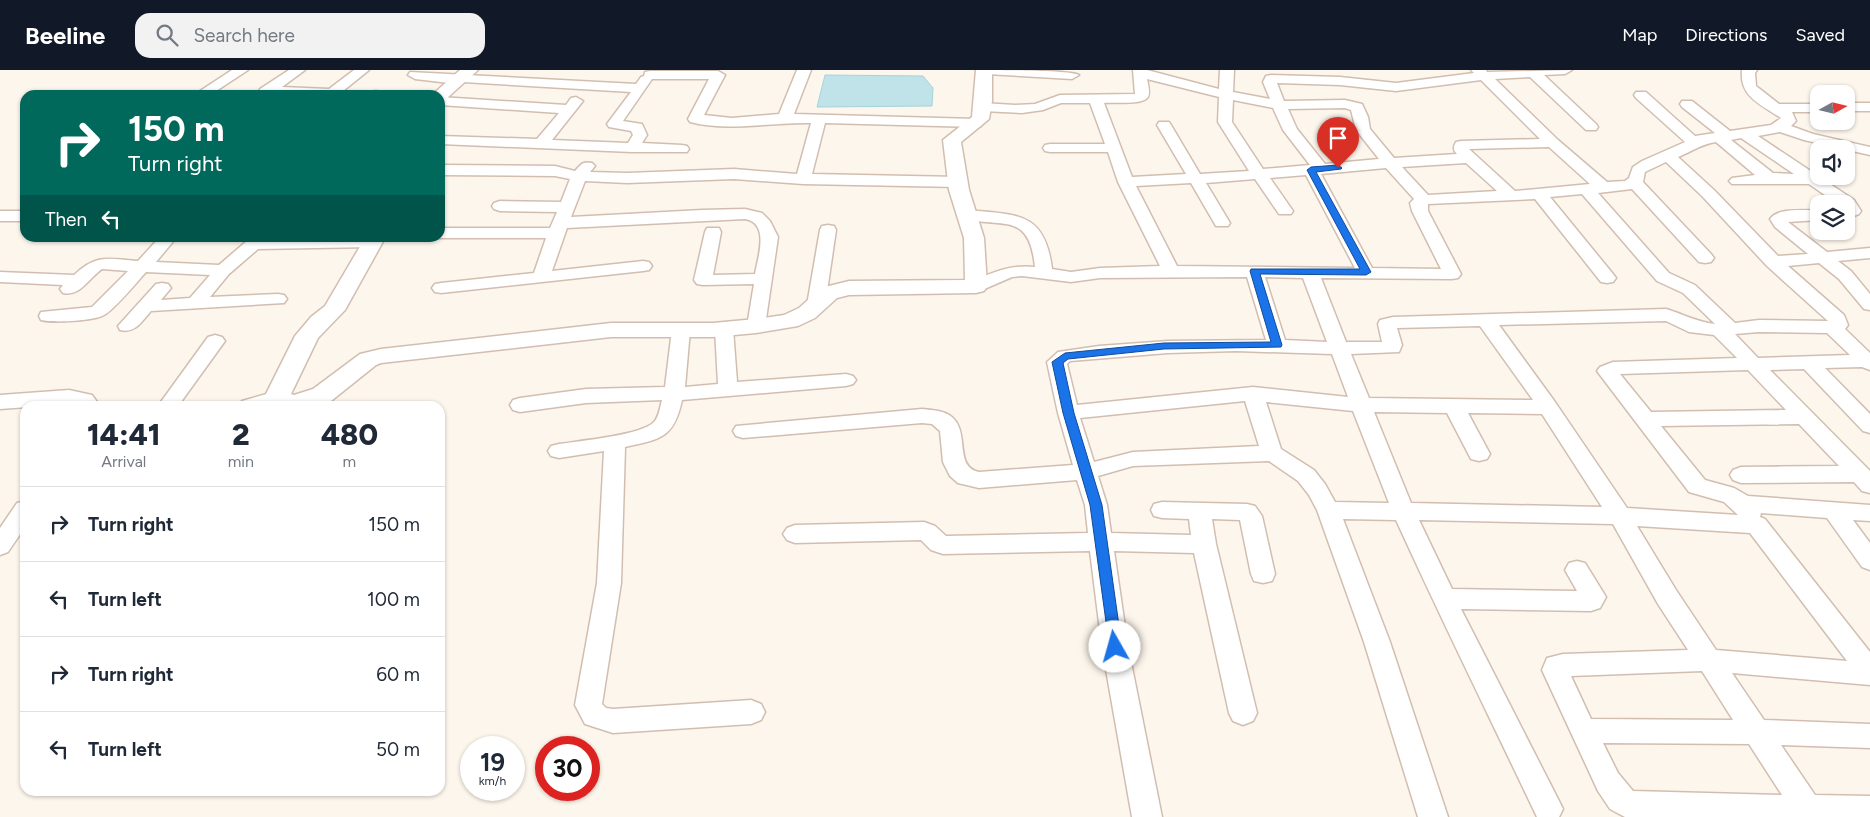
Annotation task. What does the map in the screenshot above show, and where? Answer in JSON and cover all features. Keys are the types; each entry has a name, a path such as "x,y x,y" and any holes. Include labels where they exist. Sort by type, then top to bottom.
{"street":[{"path":"209,90 240,70"},
{"path":"268,90 298,70"},
{"path":"335,90 362,70"},
{"path":"784,118 804,70"},
{"path":"976,286 974,238 959,182 952,140 979,115 985,70 1072,75"},
{"path":"1227,70 1225,122 1233,137 1286,211"},
{"path":"1405,70 1419,85"},
{"path":"1366,272 1316,169 1290,130 1270,82 1274,74 1336,75 1396,87 1419,85 1481,73 1564,70"},
{"path":"1635,183 1638,170 1647,164 1669,157 1693,142 1780,127 1789,122 1788,116 1779,108 1754,93 1748,86 1748,72 1750,70"},
{"path":"632,148 640,135 637,127 614,124 652,72 701,72 718,75 695,119 732,122 784,118 819,119 979,115 1035,108 1045,106 1050,101 1060,99 1130,99 1142,96 1140,72 1176,76 1226,95 1279,105 1350,104 1357,108 1362,117 1363,130 1368,138 1424,200"},
{"path":"1533,72 1591,126"},
{"path":"1481,73 1553,143 1596,189 1663,277 1689,289 1753,364 1865,479"},
{"path":"414,75 463,76 639,88"},
{"path":"1336,75 1350,104"},
{"path":"445,91 463,76"},
{"path":"541,144 588,85"},
{"path":"1641,94 1693,142"},
{"path":"1096,99 1112,148 1126,182 1171,270"},
{"path":"445,101 570,108"},
{"path":"1687,104 1769,178"},
{"path":"1855,107 1870,108"},
{"path":"1779,108 1810,108"},
{"path":"803,179 819,119"},
{"path":"1164,125 1222,223"},
{"path":"1780,127 1809,137 1870,151"},
{"path":"1745,134 1810,176"},
{"path":"445,140 682,149"},
{"path":"1510,195 1461,150 1461,145 1553,143"},
{"path":"542,276 558,228 579,176 602,147"},
{"path":"1050,148 1112,148"},
{"path":"1147,817 1115,647 1096,505 1068,413 1057,362 1065,356 1164,346 1277,345 1392,348 1393,344 1386,329 1387,324 1393,322 1666,315 1678,318 1696,328 1725,330 1790,325 1832,327 1839,325 1837,319 1773,262 1708,193 1669,157"},
{"path":"1126,182 1470,158"},
{"path":"445,170 556,171 579,176 627,178 734,174 803,179 959,182"},
{"path":"1737,181 1769,178 1810,179"},
{"path":"303,401 322,395 368,359 380,356 611,330 724,329 756,326 790,321 807,313 829,293 849,288 976,286 1009,272 1044,272 1049,275 1071,277 1100,273 1171,270 1452,274 1420,211 1418,203 1424,200 1539,194 1596,189 1635,183"},
{"path":"1635,183 1704,258"},
{"path":"1822,185 1837,195"},
{"path":"1539,194 1607,278"},
{"path":"500,206 567,207"},
{"path":"445,233 558,228 702,216 745,214 756,216 762,221 770,238 756,326"},
{"path":"967,215 1026,225 1034,231 1039,241 1044,272"},
{"path":"1,217 20,216"},
{"path":"1810,216 1778,219 1781,224 1845,275 1870,305"},
{"path":"816,305 828,230"},
{"path":"713,232 703,280 764,279"},
{"path":"48,316 76,315 98,311 164,242"},
{"path":"196,303 223,270 254,244 314,242"},
{"path":"277,398 307,336 319,322 334,310 373,242"},
{"path":"1827,261 1870,253"},
{"path":"1773,262 1827,261 1870,266"},
{"path":"0,277 74,284 99,264 223,270"},
{"path":"441,288 643,266"},
{"path":"1254,271 1277,345"},
{"path":"1310,272 1360,405 1404,511 1444,599 1548,809"},
{"path":"127,326 162,288"},
{"path":"146,306 278,299"},
{"path":"1485,320 1548,407 1620,516 1667,597 1811,813"},
{"path":"1832,327 1868,363"},
{"path":"724,329 728,389"},
{"path":"559,451 615,442 660,430 666,422 674,392 681,330"},
{"path":"172,401 215,341"},
{"path":"1809,363 1870,426"},
{"path":"1868,363 1613,368 1607,371 1697,486 1708,490 1724,492 1735,497 1742,504 1870,673"},
{"path":"520,405 586,396 674,392 692,394 728,389 846,380"},
{"path":"1068,413 1253,394 1360,405 1548,407"},
{"path":"1253,394 1272,453"},
{"path":"0,402 69,397 86,401"},
{"path":"266,401 277,398 286,401"},
{"path":"1454,406 1479,454"},
{"path":"744,431 913,417 938,417 944,420 950,430 954,461 958,473 963,478 979,480 1086,472 1133,459 1272,453 1298,466 1317,490 1328,510 1377,642 1433,817"},
{"path":"1645,419 1805,417"},
{"path":"615,442 609,583 588,705 590,713 597,718 613,721 751,712"},
{"path":"1740,474 1865,479"},
{"path":"1742,504 1870,514"},
{"path":"1162,510 1244,511 1250,514 1263,574"},
{"path":"1328,510 1620,516 1757,525"},
{"path":"1199,511 1204,544 1243,713"},
{"path":"1834,511 1870,561"},
{"path":"0,546 20,516"},
{"path":"795,534 924,531 930,534 934,541 944,545 1101,542 1204,544"},
{"path":"1444,599 1591,601 1594,597 1577,570"},
{"path":"1870,673 1710,660 1556,666 1555,670 1611,786 1627,804 1811,813 1870,810"},
{"path":"1583,731 1758,732 1870,736"}],"water":[{"path":"825,75 923,76 933,88 932,106 817,107"}],"route":[{"path":"1115,647 1096,505 1068,413 1057,362 1065,356 1108,350 1225,344 1277,345 1254,271 1366,272 1311,170 1338,168"}]}
